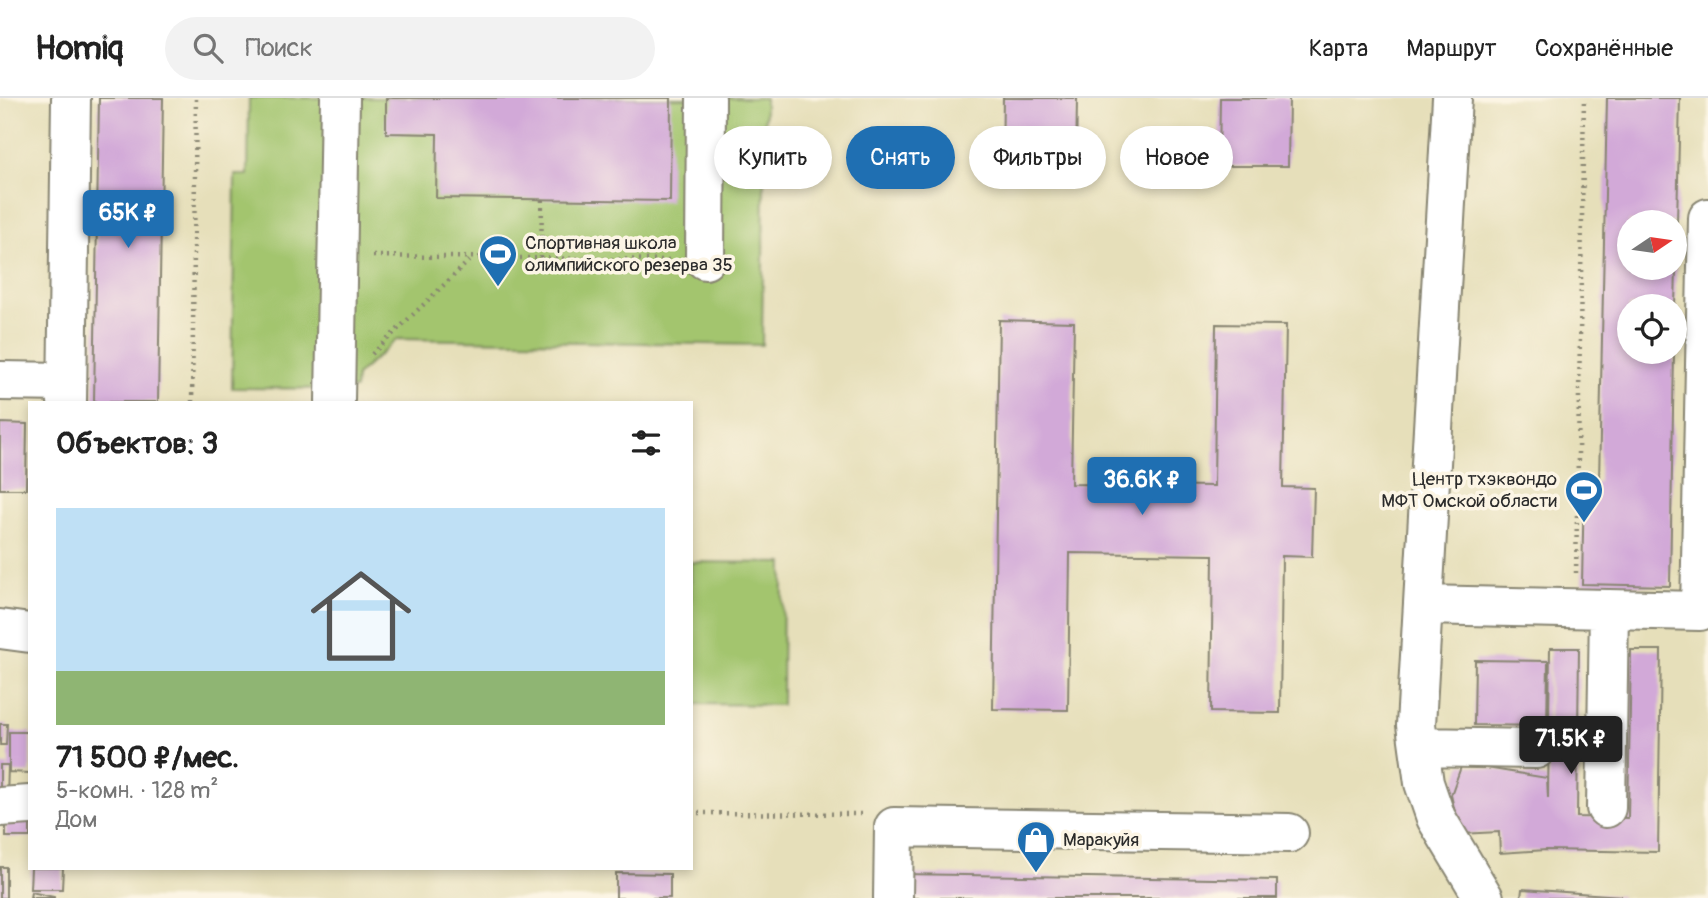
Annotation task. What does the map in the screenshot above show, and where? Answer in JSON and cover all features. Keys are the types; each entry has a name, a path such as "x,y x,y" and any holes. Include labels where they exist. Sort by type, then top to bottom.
{"lane":[{"path":"0,382 67,393 71,98"},
{"path":"335,401 340,98"},
{"path":"705,260 706,98"},
{"path":"1452,98 1416,725 1424,783 1436,818 1484,898"},
{"path":"1423,605 1700,611 1706,446 1708,218"},
{"path":"1592,608 1606,808"},
{"path":"0,629 28,633"},
{"path":"1419,747 1536,749"},
{"path":"0,807 28,805"},
{"path":"893,898 894,827 1289,833"}],"path":[{"path":"192,401 196,98"},
{"path":"1584,98 1592,608"},
{"path":"541,258 542,200"},
{"path":"337,255 705,260"},
{"path":"370,356 472,257"},
{"path":"693,813 894,814 894,827"}],"green space":[{"name":"Спортивная школа олимпийского резерва 35","path":"249,98 765,98 765,126 714,126 714,189 764,189 762,345 397,339 356,376 355,389 232,388 235,175 248,175"},
{"path":"693,562 783,563 782,705 693,704"}],"building":[{"path":"99,98 163,98 158,401 94,401"},
{"path":"386,98 671,98 670,201 436,198 437,134 386,133"},
{"path":"1003,98 1077,98 1077,126 1003,126"},
{"path":"1220,98 1289,98 1288,166 1233,166 1233,126 1220,126"},
{"path":"1607,98 1680,98 1677,210 1617,210 1617,280 1676,280 1675,294 1617,294 1617,364 1674,364 1670,586 1582,584 1584,482 1599,482"},
{"path":"999,320 1074,322 1071,484 1214,486 1216,324 1286,325 1283,487 1314,488 1312,557 1282,556 1280,713 1211,712 1213,555 1070,553 1068,710 993,709"},
{"path":"0,423 27,424 26,489 0,489"},
{"path":"1550,648 1579,648 1577,817 1628,818 1631,650 1661,650 1658,852 1546,850 1500,853 1499,832 1460,834 1451,795 1462,764 1547,778 1548,798"},
{"path":"1475,660 1548,661 1547,726 1474,725"},
{"path":"0,724 7,724 6,745 0,745"},
{"path":"9,732 28,732 28,773 9,772"},
{"path":"0,765 8,765 7,801 0,801"},
{"path":"28,820 28,837 6,837 6,821"},
{"path":"0,867 6,867 6,898 0,898"},
{"path":"31,870 63,870 62,889 30,889"},
{"path":"616,873 670,874 670,898 616,898"},
{"path":"902,874 1277,880 1277,898 901,898"},
{"path":"1522,889 1621,896 1621,898 1521,898"},
{"path":"31,892 54,897 54,898 30,898"}],"place":[{"name":"Спортивная школа олимпийского резерва 35","path":"498,288"},
{"name":"Центр тхэквондо МФТ Омской области","path":"1584,524"},
{"name":"Маракуйя","path":"1036,874"}]}
